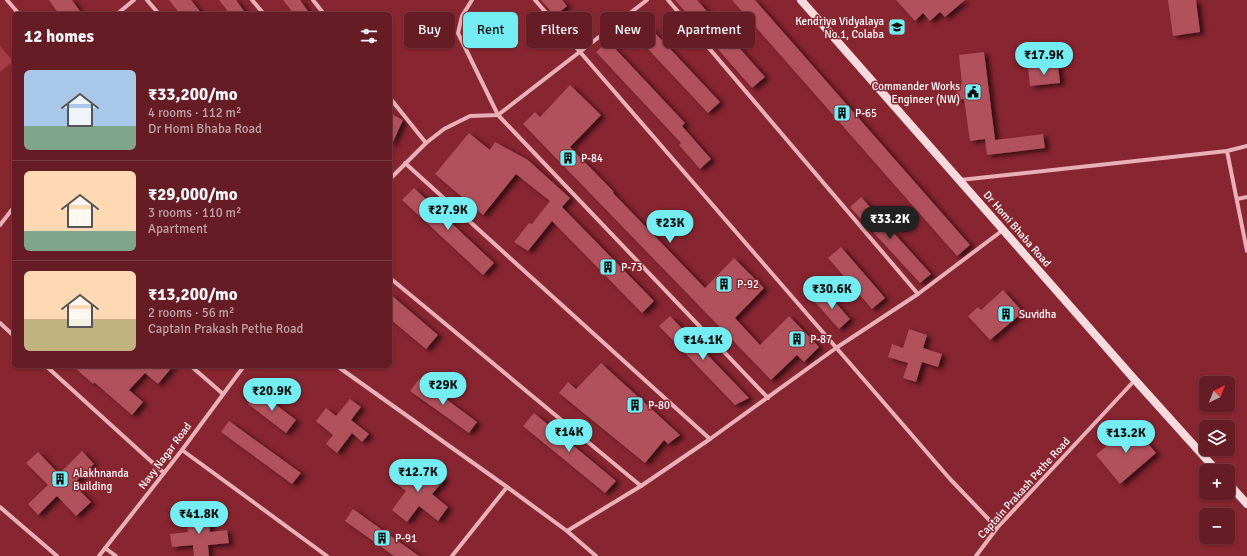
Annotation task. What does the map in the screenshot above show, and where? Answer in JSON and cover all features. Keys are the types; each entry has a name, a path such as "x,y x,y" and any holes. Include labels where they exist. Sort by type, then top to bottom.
{"street":[{"path":"7,0 17,12"},
{"path":"119,12 134,0"},
{"path":"147,0 157,12"},
{"path":"252,0 262,12"},
{"path":"313,0 322,12"},
{"path":"472,0 462,16 458,33 498,115 768,398"},
{"path":"535,0 950,479 997,528"},
{"path":"392,175 426,143 444,129 470,116 498,115 647,0"},
{"path":"668,0 918,294"},
{"name":"Dr Homi Bhaba Road","path":"801,0 1211,464"},
{"path":"392,100 426,143"},
{"path":"959,180 1227,151 1247,146"},
{"path":"1227,151 1238,199 1247,251"},
{"path":"405,163 710,439"},
{"path":"1238,199 1247,196"},
{"path":"0,225 12,210"},
{"path":"567,531 641,486 710,439 836,348 918,294 1003,230"},
{"path":"392,280 641,486"},
{"path":"0,323 12,334"},
{"path":"48,368 164,473"},
{"path":"193,368 223,394"},
{"name":"Navy Nagar Road","path":"98,556 182,450 242,368"},
{"path":"340,368 567,531 596,556"},
{"name":"Captain Prakash Pethe Road","path":"976,556 997,528 1135,380"},
{"path":"182,450 327,556"},
{"path":"452,556 506,487"},
{"path":"1235,491 1247,504"},
{"path":"0,507 57,556"},
{"path":"105,548 116,556"}],"shaded area":[{"path":"0,46 12,60 12,62 0,72"}],"building":[{"path":"49,0 72,0 81,12 58,12"},
{"path":"169,0 191,0 200,12 178,12"},
{"path":"219,0 236,0 245,12 228,12"},
{"path":"283,0 300,0 309,12 292,12"},
{"path":"541,0 562,0 567,6 560,12 552,12"},
{"path":"675,0 697,0 708,12 686,12"},
{"path":"732,0 755,0 970,245 957,256 755,26 755,12 743,12"},
{"path":"896,0 965,0 945,17 940,12 930,21 923,13 915,21"},
{"path":"1168,0 1196,0 1200,32 1173,36"},
{"path":"655,33 663,41 663,48 669,48 720,102 708,113 647,48 655,48"},
{"path":"600,48 615,48 685,123 682,126 711,159 700,169 679,145 681,143 596,52"},
{"path":"717,48 739,48 765,77 752,88"},
{"name":"Commander Works Engineer (NW)","path":"984,52 995,140 1043,134 1045,148 987,155 985,139 970,141 964,99 957,100 955,85 962,84 959,55"},
{"path":"1058,65 1060,83 1030,86 1028,68"},
{"path":"570,85 601,115 570,147 705,288 734,258 764,288 735,318 760,345 789,316 819,347 804,362 797,355 771,380 523,124 535,112 540,117"},
{"path":"392,114 403,120 392,144"},
{"path":"469,133 490,150 495,142 528,160 570,198 562,207 654,301 642,313 552,221 528,251 514,242 529,223 532,224 550,201 516,174 483,215 435,174"},
{"path":"414,188 494,263 483,275 402,200"},
{"path":"861,197 931,274 920,283 850,207"},
{"path":"841,247 885,298 872,309 828,258"},
{"name":"Suvidha","path":"1003,290 1023,312 990,340 968,316 978,307 981,310"},
{"path":"825,291 850,319 839,329 814,301"},
{"path":"392,296 438,335 426,349 392,321"},
{"path":"670,316 749,398 735,405 659,326"},
{"path":"909,329 927,335 923,348 942,354 938,367 922,362 916,382 903,378 908,363 888,357 892,344 903,348"},
{"path":"601,363 680,435 668,444 664,440 645,463 559,393 568,382 576,389"},
{"path":"75,368 171,368 158,384 145,373 129,390 143,402 132,415 94,382 93,384"},
{"path":"419,379 477,422 469,433 410,391"},
{"path":"258,391 296,420 286,433 248,404"},
{"path":"350,399 361,407 351,420 369,434 362,442 352,433 337,453 326,444 333,435 316,421 326,408 336,416"},
{"path":"534,413 616,481 605,493 523,426"},
{"path":"229,421 301,473 292,484 221,432"},
{"path":"1132,425 1156,453 1120,484 1096,455"},
{"name":"Alakhnanda Building","path":"82,451 94,464 73,484 91,502 76,516 57,496 38,515 28,504 48,485 26,463 38,452 59,474"},
{"path":"402,463 421,478 430,467 445,479 432,494 448,507 438,521 419,506 407,522 392,510 406,491 390,479"},
{"name":"P-91","path":"353,509 419,556 394,556 345,521"},
{"path":"208,513 210,532 227,530 229,543 208,545 209,556 194,556 193,545 172,547 170,534 188,532 186,516"}],"place":[{"name":"Kendriya Vidyalaya No.1, Colaba","path":"897,27"},
{"name":"Commander Works Engineer (NW)","path":"973,92"},
{"name":"P-65","path":"842,113"},
{"name":"P-84","path":"568,158"},
{"name":"P-73","path":"608,267"},
{"name":"P-92","path":"724,284"},
{"name":"Suvidha","path":"1006,314"},
{"name":"P-87","path":"797,339"},
{"name":"P-80","path":"635,405"},
{"name":"Alakhnanda Building","path":"60,479"},
{"name":"P-91","path":"382,538"}]}
